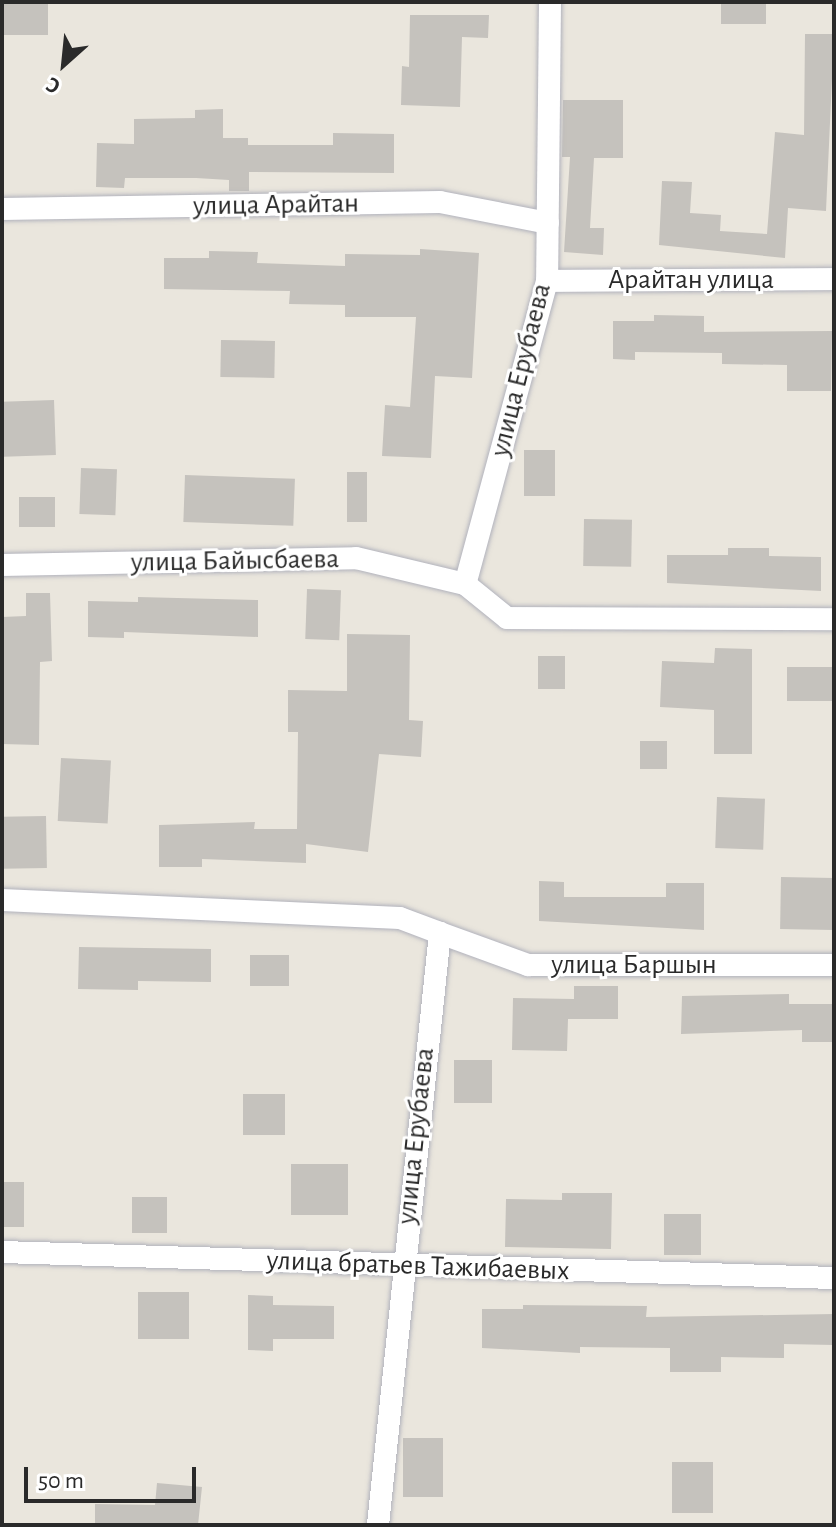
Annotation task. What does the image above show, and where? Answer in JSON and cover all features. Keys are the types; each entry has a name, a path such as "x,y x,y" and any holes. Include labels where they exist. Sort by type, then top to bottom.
{"street":[{"name":"улица Ерубаева","path":"465,584 547,281 550,2"},
{"name":"улица Арайтан","path":"2,209 440,202 548,223"},
{"name":"Арайтан улица","path":"547,281 834,279"},
{"name":"улица Байысбаева","path":"2,565 356,558 465,584"},
{"path":"465,584 507,618 834,619"},
{"path":"2,900 400,918 440,933"},
{"name":"улица Ерубаева","path":"378,1525 401,1266 440,933"},
{"name":"улица Баршын","path":"440,933 528,965 834,965"},
{"name":"улица братьев Тажибаевых","path":"2,1252 834,1278"}],"building":[{"path":"2,2 48,2 48,35 2,35"},
{"path":"721,2 766,2 766,24 721,24"},
{"path":"410,15 489,15 488,38 462,37 460,107 401,105 402,66 409,67"},
{"path":"805,34 834,34 826,211 788,208 785,258 659,245 662,181 692,182 690,213 721,215 720,231 767,234 775,132 804,135"},
{"path":"563,100 623,100 623,158 594,158 590,228 604,228 603,255 564,252 570,157 562,157"},
{"path":"223,109 223,138 248,138 248,145 333,145 333,133 394,134 394,173 249,172 249,191 229,191 229,180 196,178 125,178 124,188 96,187 97,143 134,144 134,119 195,118 195,110"},
{"path":"420,249 479,253 472,378 435,376 431,458 382,456 385,405 410,407 416,317 345,317 345,305 289,304 290,291 164,289 164,258 209,258 209,251 258,252 257,263 345,266 345,254 420,255"},
{"path":"654,315 704,316 704,332 832,331 831,391 787,391 787,365 722,364 722,353 635,352 635,360 613,359 613,321 654,321"},
{"path":"221,340 275,341 274,378 220,377"},
{"path":"54,400 56,455 4,457 2,402"},
{"path":"524,450 555,450 555,496 524,496"},
{"path":"81,468 117,469 115,515 79,514"},
{"path":"347,472 367,472 367,522 347,522"},
{"path":"185,475 295,479 293,526 183,522"},
{"path":"19,497 55,497 55,527 19,527"},
{"path":"584,519 632,520 631,567 583,566"},
{"path":"728,548 769,548 769,556 821,557 821,591 667,583 667,555 728,555"},
{"path":"307,589 341,590 339,640 305,639"},
{"path":"26,593 50,593 52,661 40,662 39,745 2,744 2,617 26,616"},
{"path":"138,597 258,600 258,637 124,632 124,638 88,637 88,601 138,602"},
{"path":"347,634 410,635 409,720 423,721 421,757 379,754 368,852 306,844 306,863 202,859 202,867 159,867 159,825 255,822 254,829 297,829 298,732 288,732 288,690 347,691"},
{"path":"715,648 752,649 752,754 714,754 714,710 660,707 662,661 714,663"},
{"path":"538,656 565,656 565,689 538,689"},
{"path":"787,667 834,667 834,701 787,701"},
{"path":"640,741 667,741 667,769 640,769"},
{"path":"61,758 111,761 108,824 58,821"},
{"path":"717,797 765,799 763,850 715,848"},
{"path":"46,816 47,868 3,869 2,817"},
{"path":"781,877 834,878 833,930 780,929"},
{"path":"539,881 564,882 564,897 666,897 666,883 704,883 704,930 539,921"},
{"path":"79,947 211,949 211,982 138,981 138,990 78,989"},
{"path":"250,955 289,955 289,986 250,986"},
{"path":"574,986 618,986 618,1019 568,1019 567,1051 512,1050 513,998 574,999"},
{"path":"789,994 789,1004 834,1004 834,1042 802,1042 802,1030 681,1034 682,996"},
{"path":"454,1060 492,1060 492,1103 454,1103"},
{"path":"243,1094 285,1094 285,1135 243,1135"},
{"path":"291,1164 348,1164 348,1215 291,1215"},
{"path":"2,1182 24,1182 24,1227 2,1227"},
{"path":"562,1193 612,1193 611,1249 505,1247 506,1199 562,1200"},
{"path":"132,1197 167,1197 167,1233 132,1233"},
{"path":"664,1214 701,1214 701,1255 664,1255"},
{"path":"138,1292 189,1292 189,1339 138,1339"},
{"path":"248,1295 273,1296 273,1305 334,1306 334,1339 273,1339 273,1351 248,1350"},
{"path":"523,1305 647,1306 646,1317 834,1314 834,1345 784,1344 784,1358 721,1357 721,1372 670,1372 670,1348 580,1347 580,1353 482,1348 482,1309 523,1309"},
{"path":"403,1438 443,1438 443,1497 403,1497"},
{"path":"672,1462 713,1462 713,1513 672,1513"},
{"path":"157,1483 202,1487 198,1525 95,1525 95,1504 155,1505"}]}
